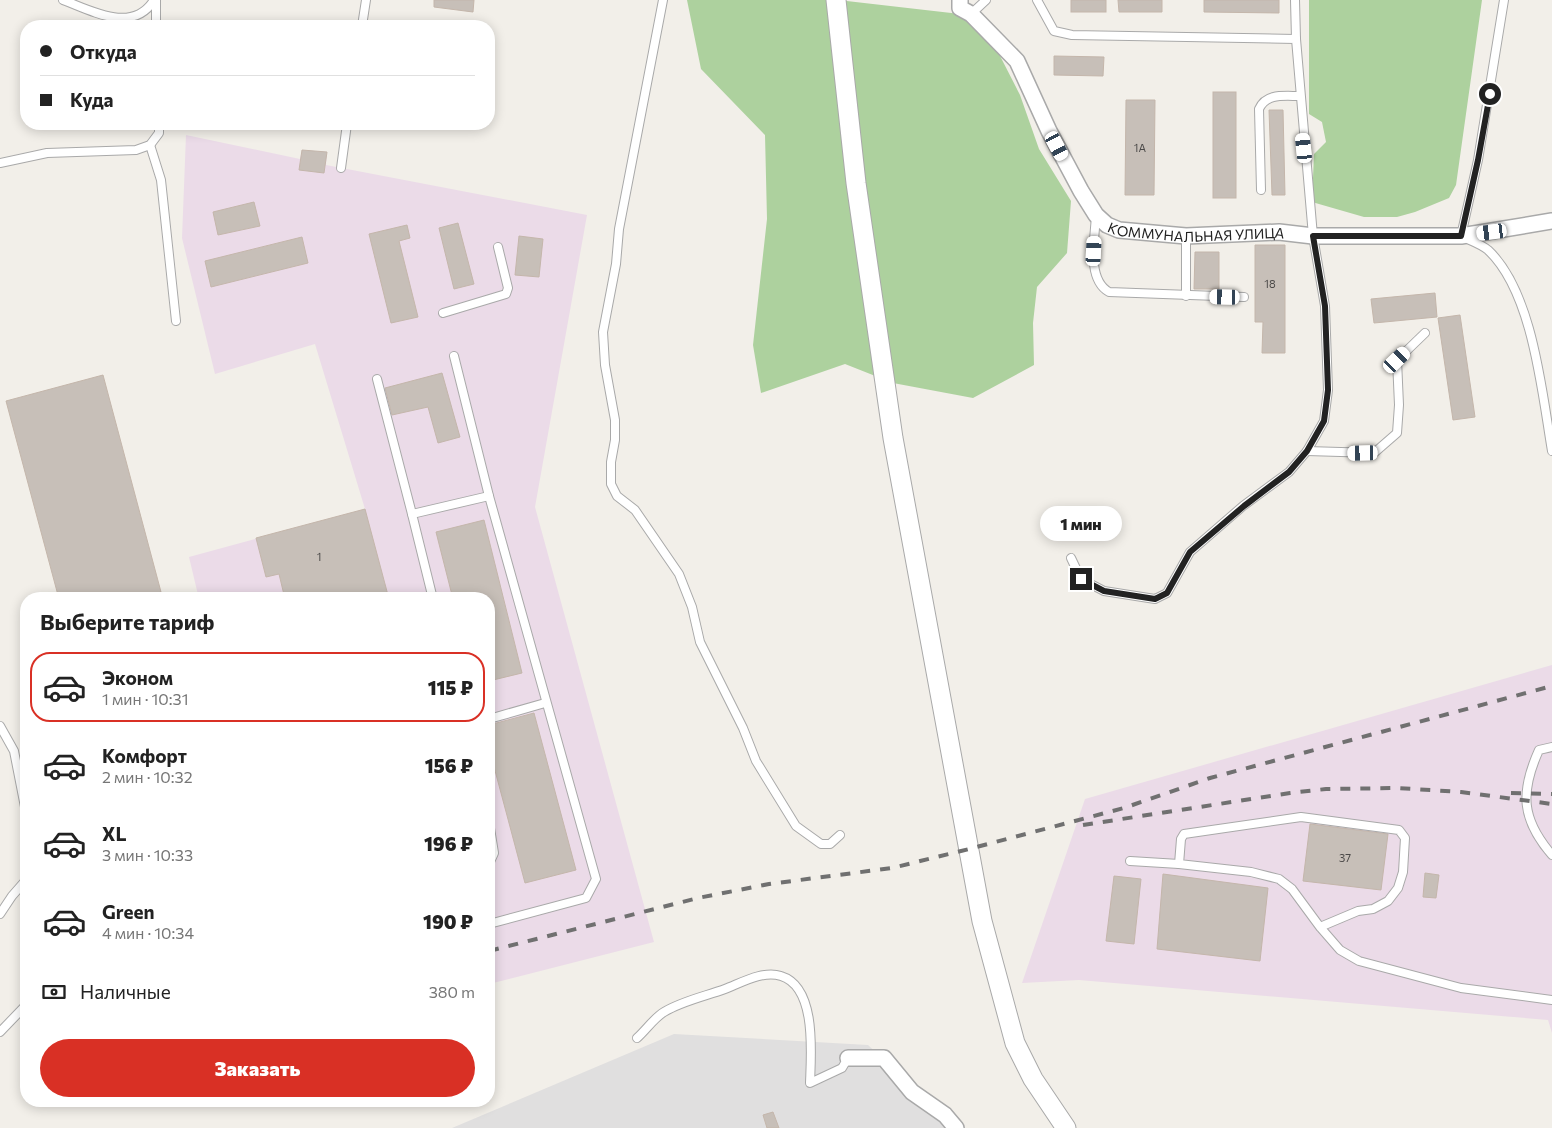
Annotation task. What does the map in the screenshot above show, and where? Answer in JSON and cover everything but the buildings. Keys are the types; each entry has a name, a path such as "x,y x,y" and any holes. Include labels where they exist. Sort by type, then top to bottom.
{"street":[{"path":"836,0 856,183 894,438 982,921 1014,1043 1033,1078 1066,1128"},
{"name":"КОММУНАЛЬНАЯ УЛИЦА","path":"964,7 1016,61 1049,131 1096,215 1107,225 1119,230 1186,236 1280,232 1313,236 1461,236 1552,221"},
{"path":"848,1058 884,1058 912,1092 946,1115 956,1128"}],"lane":[{"path":"63,0 99,14 128,18 140,15 148,10 155,0"},
{"path":"155,0 156,20"},
{"path":"363,20 366,0"},
{"path":"663,0 619,230 616,264 603,332 605,365 615,420 615,440 610,462 611,484 617,496 635,510 679,574 692,607 700,642 743,728 756,761 796,826 821,844 830,844 840,835"},
{"path":"964,7 986,0"},
{"path":"1037,0 1054,31 1072,35 1296,39"},
{"path":"1072,558 1081,579 1104,591 1155,599 1167,593 1190,552 1244,506 1289,472 1307,451 1324,421 1328,390 1325,306 1313,236 1299,96 1295,0"},
{"path":"1504,0 1478,160 1461,236 1487,249 1505,272 1522,307 1535,350 1552,451"},
{"path":"1261,190 1259,109 1262,102 1268,98 1299,96"},
{"path":"0,164 47,153 136,150 150,145 159,133 159,130"},
{"path":"341,168 346,130"},
{"path":"150,145 161,180 176,321"},
{"path":"1096,215 1095,272 1103,289 1114,294 1244,297"},
{"path":"1186,236 1186,296"},
{"path":"443,314 506,294 508,288 498,247"},
{"path":"1307,451 1374,453 1397,434 1399,405 1397,360 1425,333"},
{"path":"454,356 489,496 545,703 596,879 586,898 495,922"},
{"path":"377,379 431,592"},
{"path":"412,514 489,496"},
{"path":"495,717 545,703"},
{"path":"0,726 14,751 20,782"},
{"path":"1552,748 1539,750 1529,774 1524,793 1537,837 1552,855"},
{"path":"1179,864 1181,838 1184,834 1190,832 1301,817 1399,830 1405,838 1405,852 1400,880 1393,895 1388,901 1373,909 1358,910 1320,927"},
{"path":"1130,861 1251,872 1279,879 1292,889 1340,950 1359,961 1461,988 1552,1000"},
{"path":"0,914 20,887"},
{"path":"637,1038 664,1012 681,1004 762,976 780,976 794,985 804,997 810,1037 810,1083 842,1068 848,1058"},
{"path":"0,1032 20,1011"}],"shaded area":[{"path":"186,135 300,159 302,150 327,152 326,165 587,215 535,507 654,942 495,982 495,592 197,592 189,557 365,509 315,344 215,374 182,238"},
{"path":"1552,665 1552,1033 1548,1020 1079,980 1022,983 1085,799"},
{"path":"674,1034 868,1045 952,1123 953,1128 452,1128"}],"green space":[{"path":"687,0 838,0 960,14 979,29 998,52 1020,95 1039,149 1071,201 1067,253 1037,287 1033,323 1034,365 973,398 893,383 845,364 761,393 753,345 767,219 765,135 701,69"},
{"path":"1309,0 1482,0 1456,185 1449,198 1397,217 1364,217 1312,202 1314,154 1326,142 1322,122 1309,114"}],"railway":[{"path":"495,949 698,898 769,884 892,868 969,849 1124,808 1210,778 1552,686"},
{"path":"1083,825 1326,789 1398,788 1461,792 1552,804"},
{"path":"1511,793 1552,794"}],"route":[{"path":"1081,579 1104,591 1155,599 1167,593 1190,552 1268,486 1289,472 1307,451 1324,421 1328,390 1325,306 1313,236 1461,236 1466,220 1490,94"}]}
